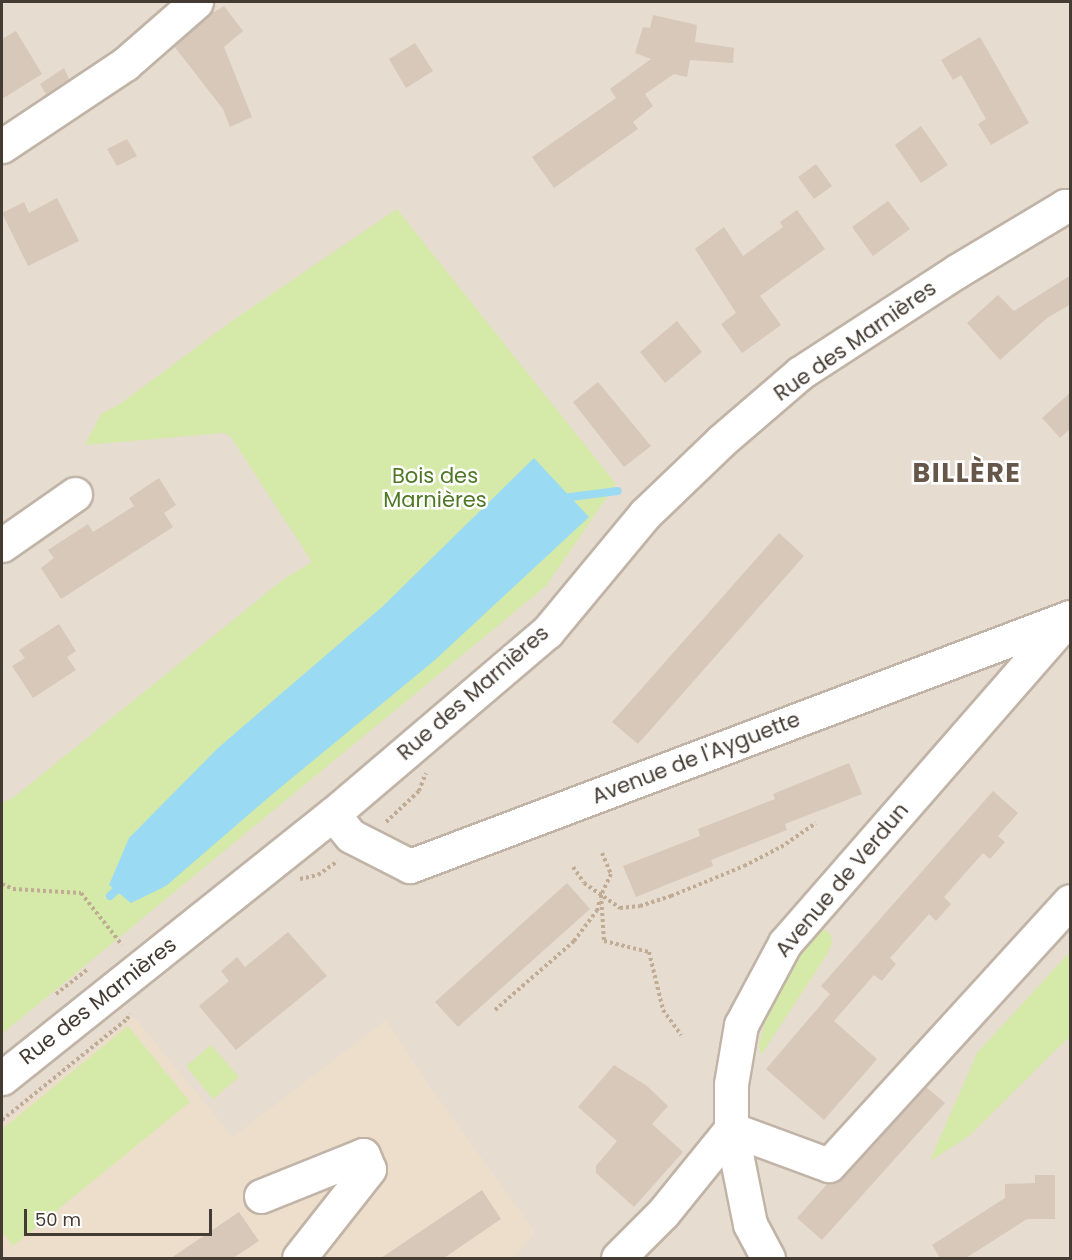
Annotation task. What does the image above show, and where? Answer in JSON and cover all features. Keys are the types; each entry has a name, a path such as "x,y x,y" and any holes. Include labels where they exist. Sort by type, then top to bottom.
{"street":[{"path":"2,146 125,64 196,2"},
{"name":"Rue des Marnières","path":"2,1078 333,814 547,632 645,514 721,441 800,373 957,271 1065,206 1071,206"},
{"path":"2,545 75,494"},
{"name":"Avenue de l'Ayguette","path":"333,814 351,836 410,866 1069,618"},
{"name":"Avenue de Verdun","path":"768,1258 750,1224 731,1129 731,1084 741,1025 784,943 1069,618"},
{"path":"618,1258 663,1214 731,1129 829,1166 1071,901"},
{"path":"261,1196 363,1155 369,1169 298,1258"}],"path":[{"path":"573,867 584,883 620,908 640,906 744,866 781,847 816,823"},
{"path":"495,1010 574,941 597,911 601,895 611,874 602,853"},
{"name":"Rue des Marnières","path":"2,884 13,889 81,893 122,945 129,939"},
{"path":"601,895 604,941 649,952 663,1010 681,1035"}],"shaded area":[{"path":"2,2 1070,2 1070,1258 2,1258"},
{"path":"134,1017 233,1137 386,1020 430,1087 535,1232 513,1258 7,1258 2,1251 2,1125"}],"green space":[{"name":"Bois des Marnières","path":"397,209 616,484 546,586 2,1034 2,803 14,797 285,578 312,562 231,437 224,433 85,445 101,414 120,404 232,321"},
{"path":"816,924 831,935 832,943 826,956 761,1055 759,1044 775,989"},
{"path":"1070,952 1070,1036 969,1136 930,1161 977,1053"},
{"path":"128,1026 190,1102 13,1246 2,1232 2,1129"},
{"path":"211,1045 239,1077 213,1099 186,1066"}],"water":[{"path":"534,458 589,517 435,660 269,797 166,886 131,903 109,885 129,838 218,748 382,607"}],"building":[{"path":"224,6 243,31 224,47 252,117 230,127 223,109 174,46 209,15"},
{"path":"653,15 697,25 695,42 734,48 733,63 690,60 687,77 674,74 645,94 653,106 633,122 638,129 554,188 532,157 616,98 610,89 651,59 635,53 643,27 650,28"},
{"path":"16,31 42,74 2,99 2,39"},
{"path":"980,37 1029,123 991,145 978,124 986,119 961,75 953,80 941,60"},
{"path":"415,43 433,71 406,88 389,59"},
{"path":"64,68 69,79 46,94 40,84"},
{"path":"921,126 948,165 921,183 895,145"},
{"path":"127,139 137,156 117,166 107,149"},
{"path":"816,164 832,186 814,199 798,177"},
{"path":"57,198 79,241 28,266 2,213 24,202 29,213"},
{"path":"888,201 910,229 873,256 852,227"},
{"path":"797,210 825,249 760,296 781,325 742,353 721,324 736,313 695,249 724,227 743,256 783,227 780,222"},
{"path":"1071,275 1071,304 1047,318 1000,360 967,323 998,295 1014,311"},
{"path":"677,321 702,352 665,383 640,352"},
{"path":"598,382 651,446 624,467 573,402"},
{"path":"1071,392 1071,428 1060,438 1042,418"},
{"path":"159,478 176,505 164,513 173,527 61,599 41,568 54,558 48,550 88,524 93,532 134,506 129,498"},
{"path":"779,533 804,556 638,744 612,722"},
{"path":"59,624 76,651 67,657 76,670 33,698 12,666 25,658 19,650"},
{"path":"849,763 862,794 785,824 787,830 711,860 713,866 636,897 623,866 700,836 698,829 775,799 773,794"},
{"path":"993,791 1018,813 998,836 1005,842 990,859 983,853 944,897 951,904 936,921 929,914 890,958 896,964 882,981 874,975 834,1021 877,1059 824,1120 766,1069 830,994 821,986"},
{"path":"567,883 590,909 458,1027 435,1002"},
{"path":"288,932 327,976 236,1050 199,1006 229,981 221,971 237,957 245,967"},
{"path":"614,1065 647,1086 668,1106 652,1124 683,1152 634,1207 596,1173 596,1166 617,1141 578,1107"},
{"path":"926,1087 945,1103 822,1240 797,1218 828,1183 843,1178"},
{"path":"1035,1175 1055,1175 1055,1219 1027,1219 966,1258 940,1258 932,1245 1005,1198 1005,1184 1035,1183"},
{"path":"482,1190 501,1219 444,1258 381,1258"},
{"path":"239,1212 259,1241 233,1258 171,1258"}],"waterway":[{"path":"562,502 570,497 618,491"},
{"path":"110,896 122,885"}],"district":[{"name":"BILLÈRE","path":"967,473"}]}
